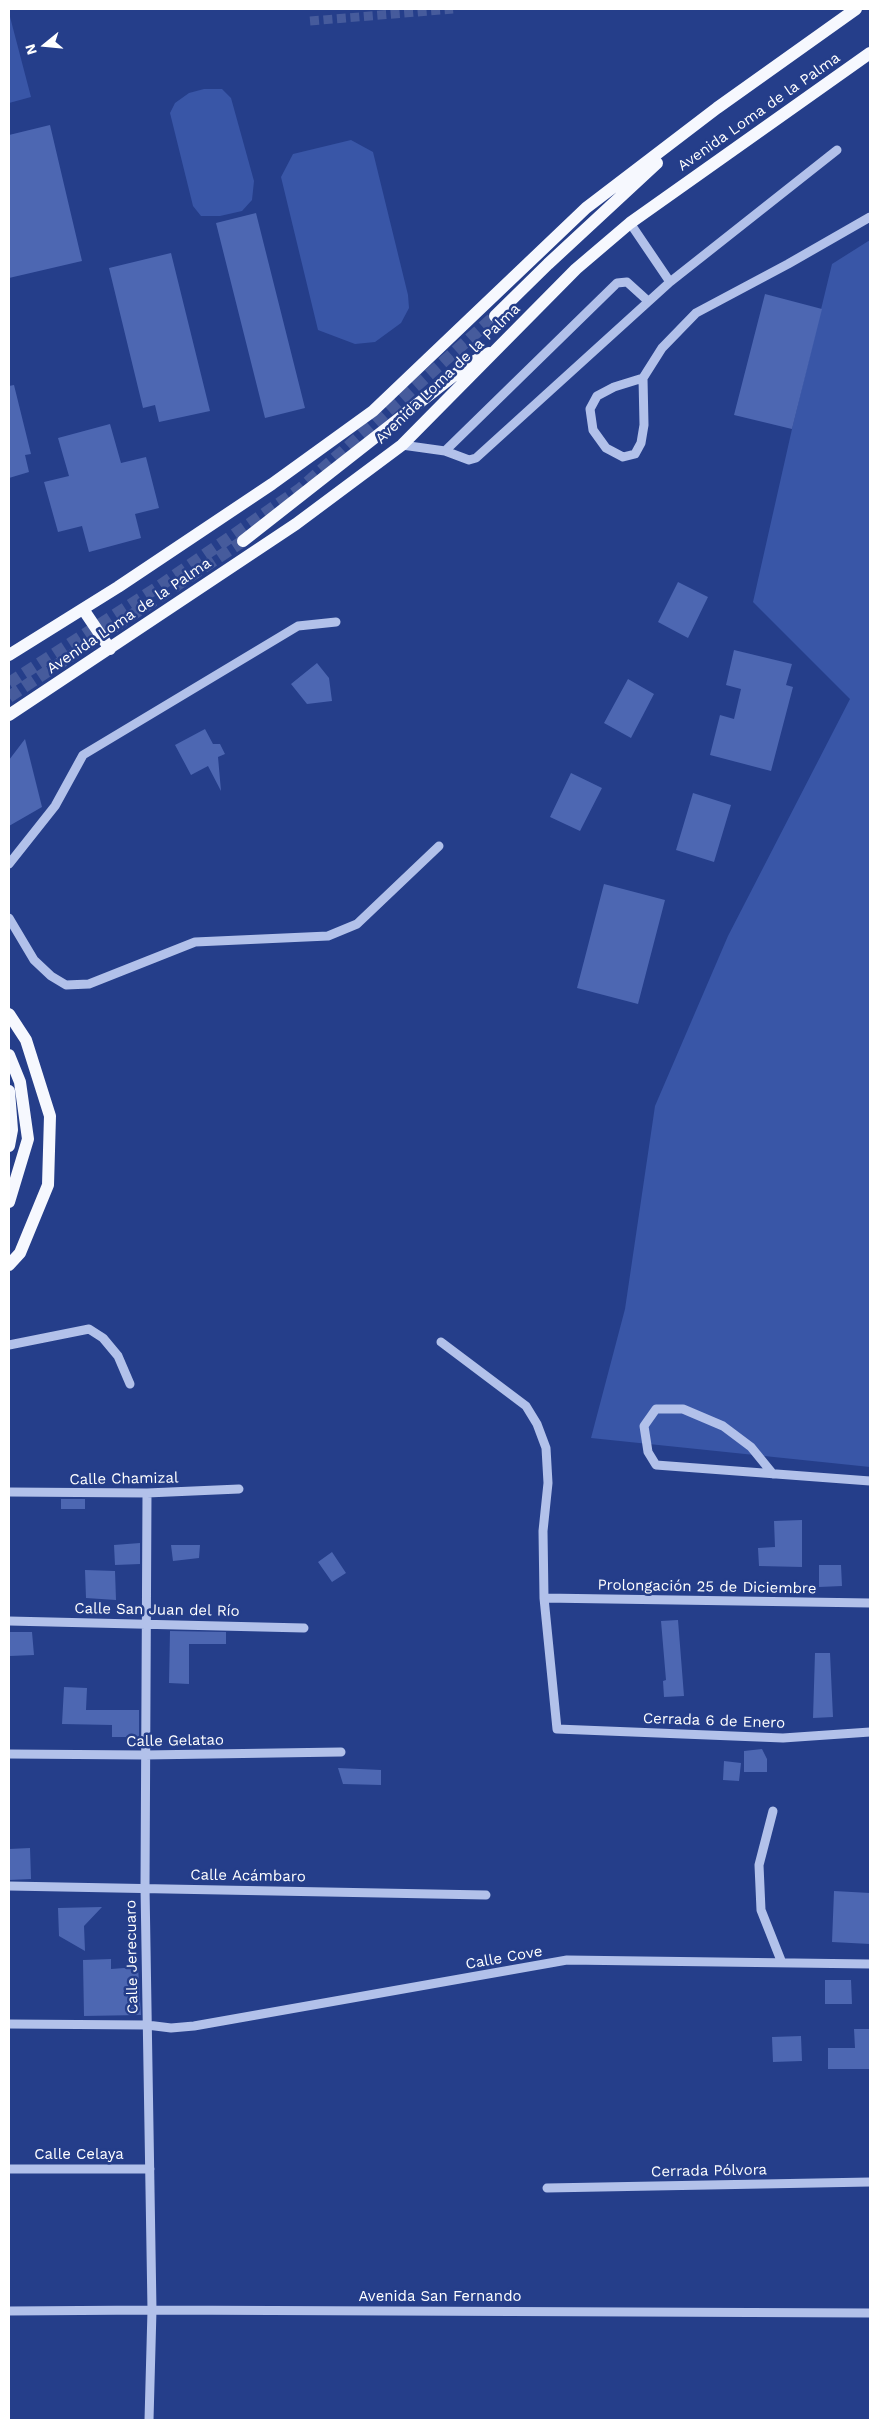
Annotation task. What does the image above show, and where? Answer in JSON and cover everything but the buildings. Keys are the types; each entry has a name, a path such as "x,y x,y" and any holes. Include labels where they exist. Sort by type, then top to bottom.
{"main road":[{"name":"Avenida Loma de la Palma","path":"9,655 83,609 272,484 373,411 586,208 718,108 856,9"},
{"name":"Avenida Loma de la Palma","path":"9,715 296,524 402,445 504,344 576,269 630,223 870,53"},
{"path":"495,316 548,264 718,108"},
{"path":"243,542 466,366 504,344"},
{"path":"83,609 110,649"},
{"path":"9,1014 26,1040 50,1116 48,1186 20,1253 9,1265"},
{"path":"9,1055 20,1082 28,1139 9,1202"},
{"path":"9,1091 12,1130 9,1146"}],"street":[{"path":"402,445 445,451 469,460 476,458 670,282 837,150"},
{"path":"643,378 614,387 597,396 590,409 593,430 606,448 623,457 635,454 641,443 644,425 643,378 662,348 696,313 788,264 870,217"},
{"path":"630,223 670,282"},
{"path":"445,451 617,283 627,282 648,301"},
{"path":"9,864 55,806 83,755 298,626 336,622"},
{"path":"9,918 34,960 51,976 66,985 88,984 195,942 328,936 357,924 439,846"},
{"path":"9,1346 89,1328 103,1338 118,1356 130,1384"},
{"path":"441,1342 526,1406 537,1424 546,1448 548,1483 543,1531 544,1598"},
{"path":"773,1474 751,1446 723,1426 683,1410 656,1409 644,1426 648,1452 656,1465 773,1474 870,1481"},
{"name":"Calle Chamizal","path":"9,1492 147,1493 239,1488"},
{"name":"Calle Jerecuaro","path":"147,1493 145,1887 152,2310 149,2420"},
{"name":"Prolongación 25 de Diciembre","path":"544,1598 870,1603"},
{"name":"Cerrada 6 de Enero","path":"544,1598 557,1729 782,1738 870,1732"},
{"name":"Calle San Juan del Río","path":"9,1621 304,1628"},
{"name":"Calle Gelatao","path":"9,1754 145,1755 341,1752"},
{"path":"773,1811 759,1865 761,1910 782,1963"},
{"name":"Calle Acámbaro","path":"9,1886 145,1887 486,1895"},
{"name":"Calle Cove","path":"9,2024 147,2025 171,2028 194,2026 567,1960 870,1964"},
{"name":"Calle Celaya","path":"9,2169 150,2169"},
{"name":"Cerrada Pólvora","path":"547,2188 870,2182"},
{"name":"Avenida San Fernando","path":"9,2311 870,2313"}],"shaded area":[{"path":"9,13 31,97 9,103"},
{"path":"204,89 222,89 231,98 254,181 252,200 242,211 220,216 201,216 193,206 170,113 175,103 189,93"},
{"path":"351,140 373,152 408,295 409,308 401,323 375,342 355,344 318,330 281,177 293,154"},
{"path":"870,240 870,1467 591,1438 625,1309 655,1106 728,936 850,699 753,602 832,264"}],"tunnel":[{"path":"310,21 453,9"},
{"path":"9,683 158,587 300,489 495,316"},
{"path":"9,697 243,541"}]}
